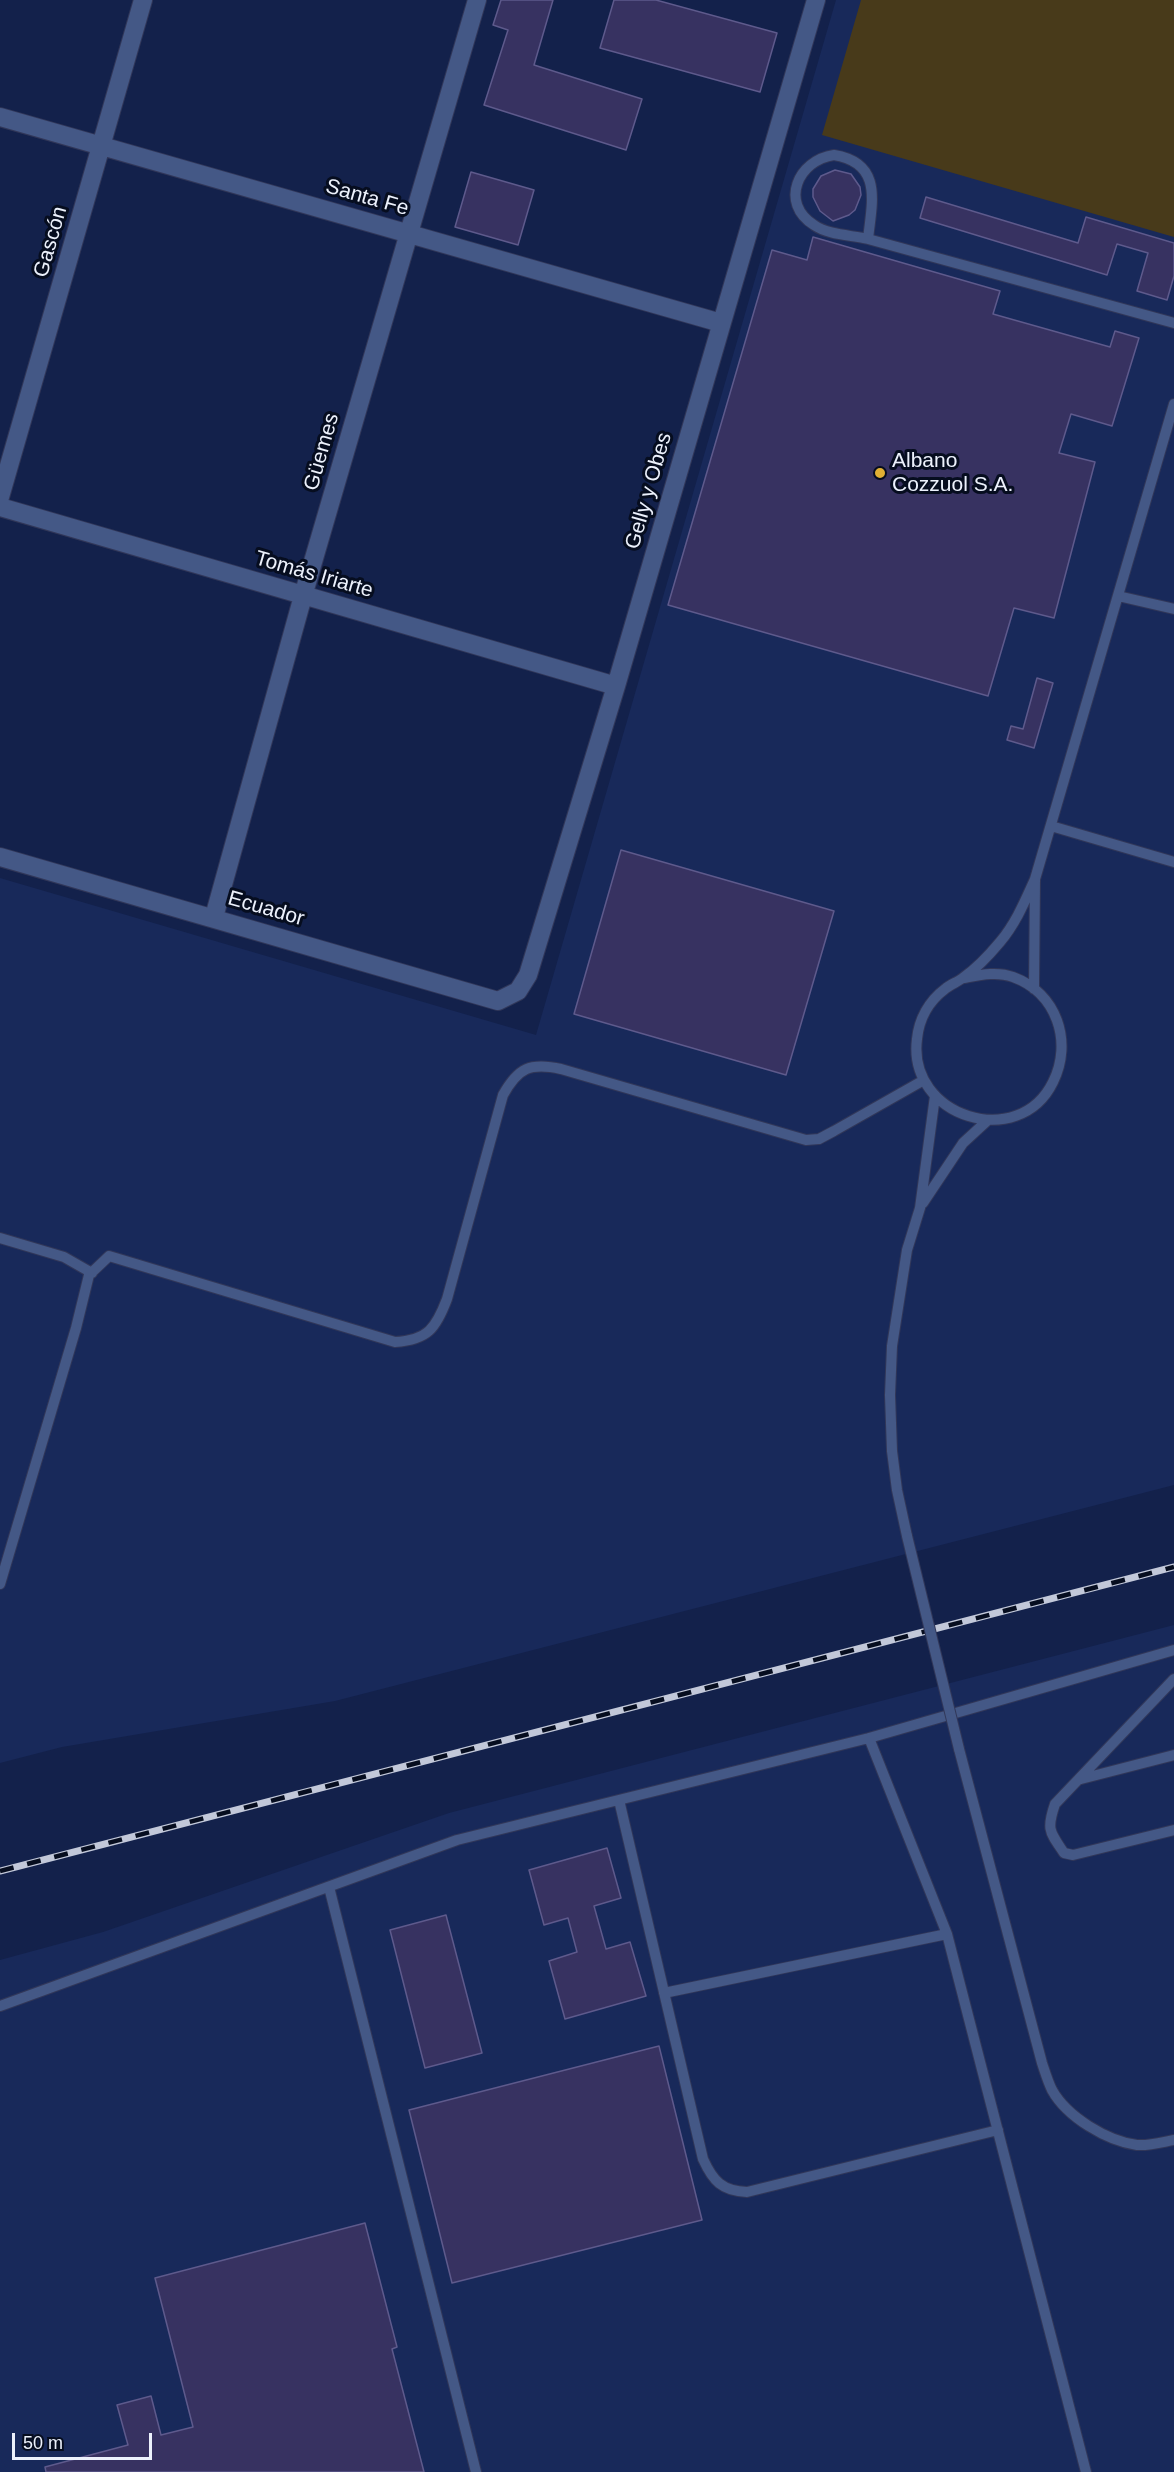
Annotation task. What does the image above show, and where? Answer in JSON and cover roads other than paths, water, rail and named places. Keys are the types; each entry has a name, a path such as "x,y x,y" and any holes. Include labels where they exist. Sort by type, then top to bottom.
{"street":[{"name":"Gascón","path":"0,497 144,0"},
{"name":"Güemes","path":"214,917 303,596 477,0"},
{"name":"Gelly y Obes","path":"518,991 528,975 616,686 816,0"},
{"name":"Santa Fe","path":"0,117 721,323"},
{"name":"Tomás Iriarte","path":"0,507 616,686"},
{"name":"Ecuador","path":"0,857 214,917 498,1001 518,991"}],"lane":[{"path":"868,239 872,184 867,172 858,163 840,156 821,157 810,163 802,172 797,184 796,196 805,218 815,226 1174,323"},
{"path":"964,978 988,973 1012,977 1034,988 1047,1001 1057,1017 1062,1035 1063,1053 1058,1071 1050,1087 1038,1101 1023,1112 1006,1118 988,1120 968,1117 950,1109 935,1096 924,1080 917,1060 916,1040 921,1020 931,1002 946,988 964,978 1000,942 1016,920 1035,879 1174,404"},
{"path":"1118,596 1174,609"},
{"path":"1051,826 1174,862"},
{"path":"1034,988 1035,879"},
{"path":"0,1584 92,1273 109,1256 395,1342 414,1341 429,1332 439,1319 447,1299 503,1095 514,1076 528,1067 544,1065 561,1069 806,1140 819,1139 924,1080"},
{"path":"935,1096 920,1208 908,1250 892,1346 890,1395 892,1451 907,1536 959,1749 1042,2063 1052,2090 1062,2104 1079,2118 1120,2142 1140,2145 1174,2140"},
{"path":"920,1208 963,1143 988,1120"},
{"path":"0,1238 64,1257 92,1273"},
{"path":"0,2007 457,1840 869,1738 1174,1650"},
{"path":"1174,1679 1055,1804 1048,1822 1052,1834 1064,1853 1073,1855 1174,1830"},
{"path":"869,1738 947,1934 1086,2472"},
{"path":"1080,1779 1174,1755"},
{"path":"619,1800 703,2159 711,2176 720,2186 734,2192 747,2192 998,2130"},
{"path":"330,1887 476,2472"},
{"path":"664,1993 947,1934"}],"railway":[{"path":"0,1871 1174,1567"}],"place":[{"name":"Albano Cozzuol S.A.","path":"880,473"}]}
